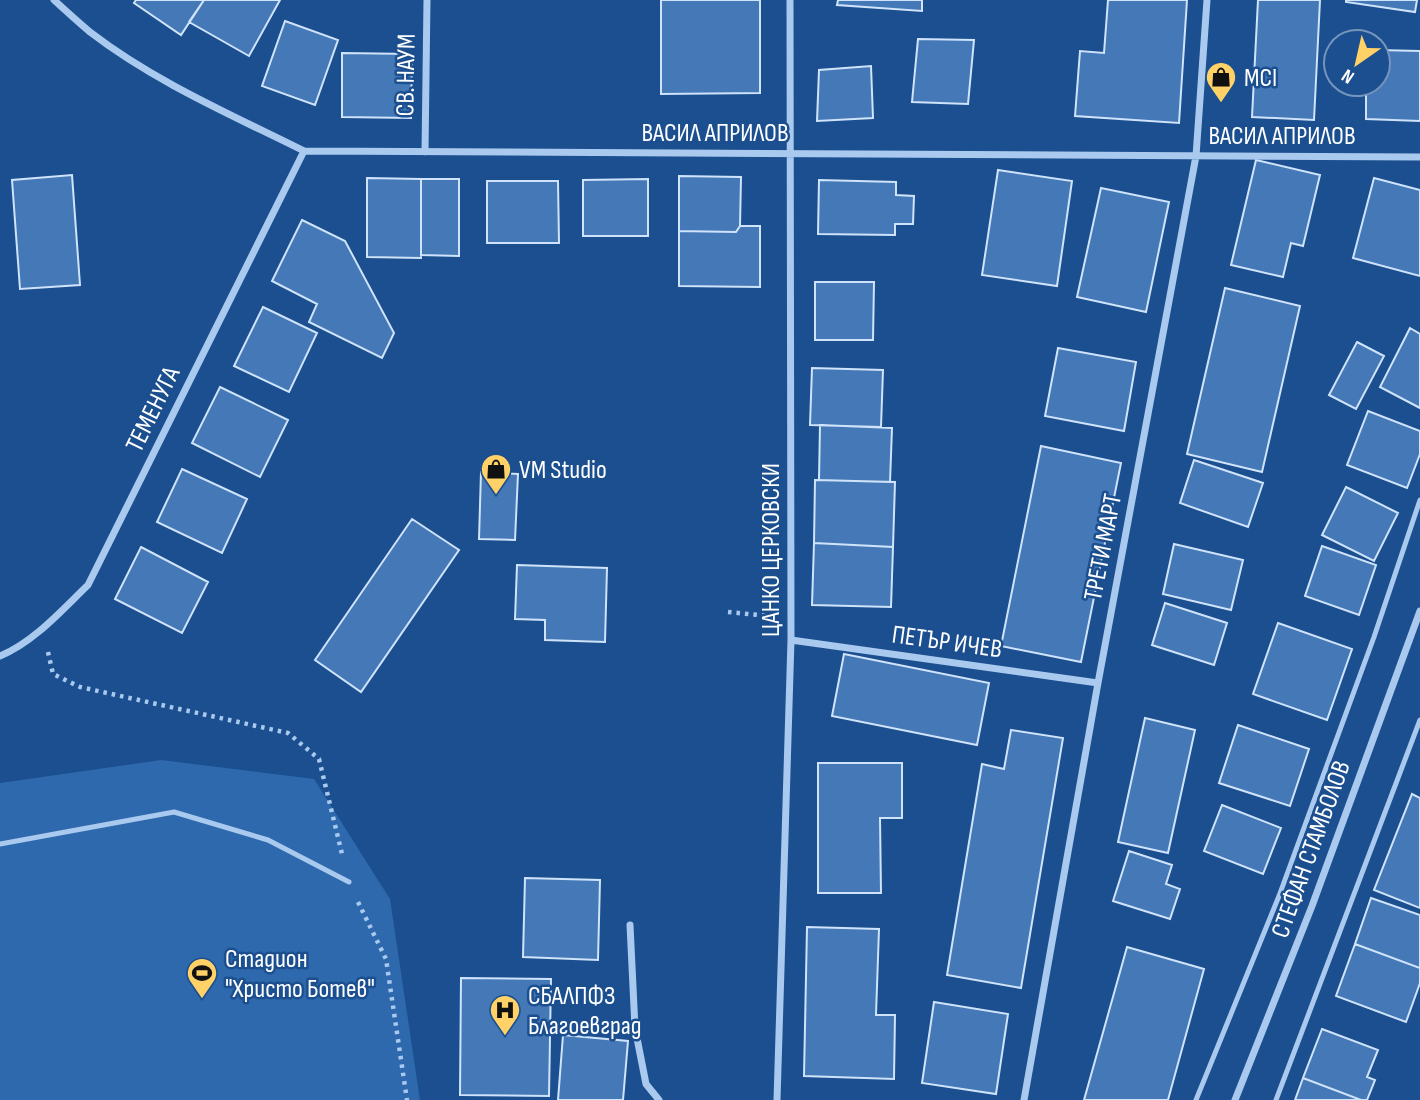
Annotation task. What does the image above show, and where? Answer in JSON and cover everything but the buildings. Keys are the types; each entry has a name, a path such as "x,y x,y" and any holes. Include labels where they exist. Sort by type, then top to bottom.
{"street":[{"name":"ВАСИЛ АПРИЛОВ","path":"54,0 90,32 136,63 191,95 304,151 1420,157"},
{"name":"СВ. НАУМ","path":"425,152 427,0"},
{"name":"ЦАНКО ЦЕРКОВСКИ","path":"777,1100 791,640 790,0"},
{"name":"ТРЕТИ МАРТ","path":"1024,1100 1196,156 1207,0"},
{"name":"ТЕМЕНУГА","path":"0,656 30,637 88,585 304,151"},
{"name":"СТЕФАН СТАМБОЛОВ","path":"1235,1100 1312,906 1420,611"},
{"name":"ПЕТЪР ИЧЕВ","path":"791,640 1098,683"},
{"path":"630,925 635,1028 646,1084 659,1100"}],"lane":[{"path":"1196,1100 1279,896 1374,636 1420,500"},
{"path":"1276,1100 1420,720"},
{"path":"0,844 174,812 268,840 349,882"}],"path":[{"path":"728,612 791,619"},
{"path":"48,651 53,674 80,687 288,733 319,760 349,882 386,958 407,1100"}],"shaded area":[{"name":"Стадион \"Христо Ботев\"","path":"161,760 314,779 390,899 420,1100 0,1100 0,783"}],"place":[{"name":"MCI","path":"1221,104"},
{"name":"VM Studio","path":"496,496"},
{"name":"Стадион \"Христо Ботев\"","path":"202,1000"},
{"name":"СБАЛПФЗ Благоевград","path":"505,1037"}]}
